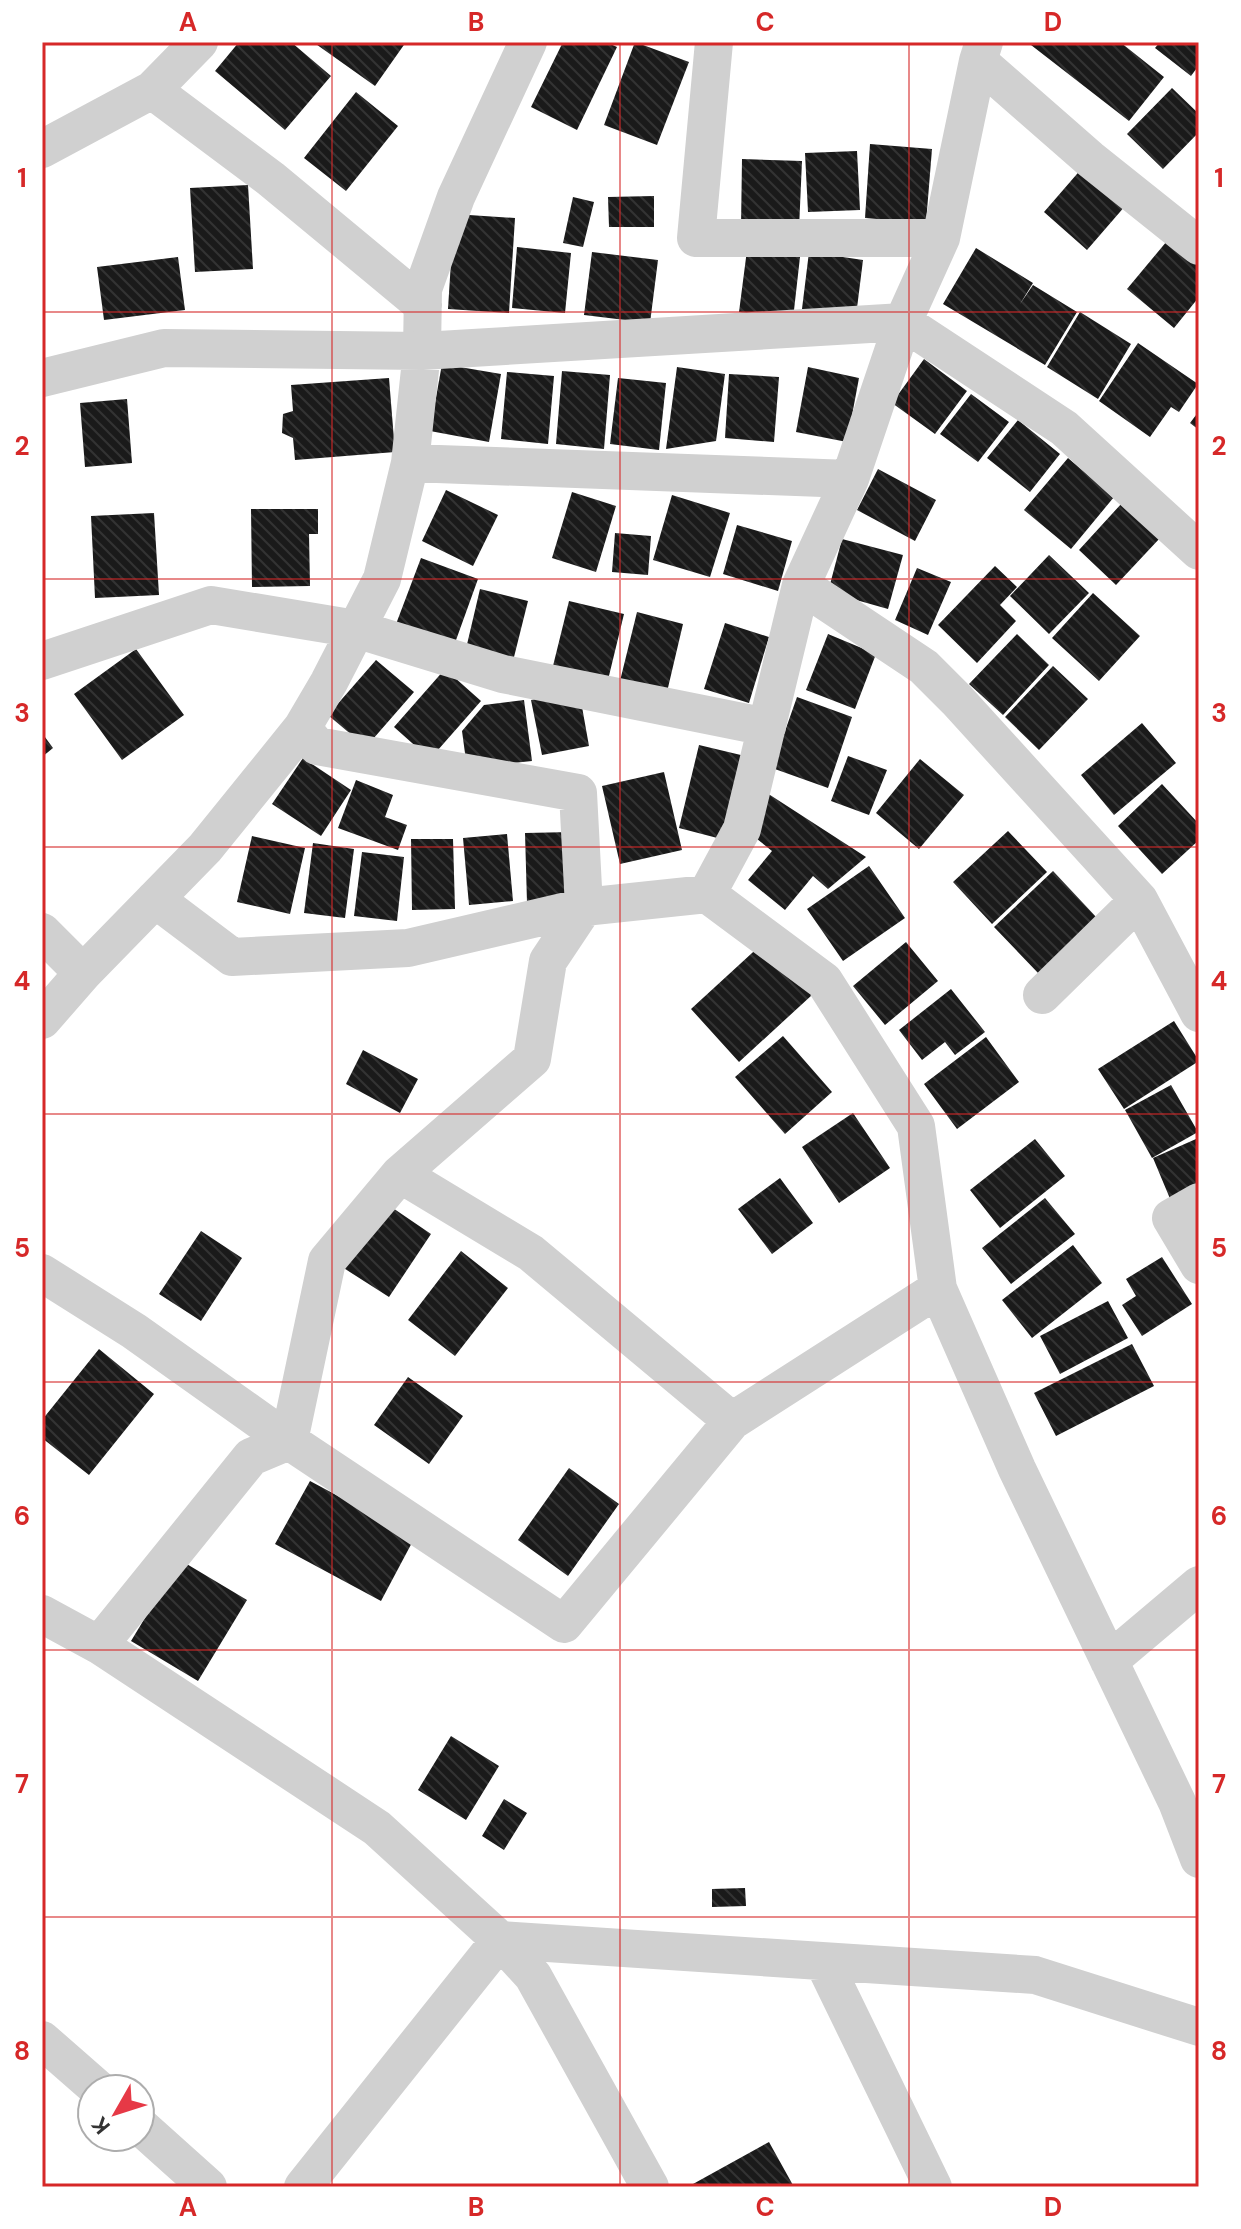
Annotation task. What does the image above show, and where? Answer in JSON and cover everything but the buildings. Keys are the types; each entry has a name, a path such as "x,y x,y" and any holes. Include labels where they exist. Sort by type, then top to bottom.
{"street":[{"path":"42,149 152,90 199,42"},
{"path":"42,1020 83,973 205,848 302,728 382,579 410,463 422,351 423,289 456,197 528,42"},
{"path":"714,42 696,238 941,238"},
{"path":"707,894 742,829 801,585 850,479 903,322 941,238 981,52"},
{"path":"981,52 1090,159 1199,246"},
{"path":"152,90 271,179 423,305"},
{"path":"42,378 164,348 422,351 903,322 1064,428 1199,551"},
{"path":"410,463 850,479"},
{"path":"801,585 924,667 957,700 1139,900 1199,1013"},
{"path":"42,661 211,605 356,629 503,674 767,727"},
{"path":"289,1441 327,1261 400,1174 532,1059 548,961 584,907 578,793 317,746 302,728"},
{"path":"155,899 232,957 408,948 584,907 707,894 824,981 916,1126 938,1289 1017,1469 1177,1802 1199,1859"},
{"path":"1042,995 1139,900"},
{"path":"42,932 83,973"},
{"path":"400,1174 531,1253 732,1421"},
{"path":"1199,1202 1171,1218 1199,1265"},
{"path":"42,1273 134,1331 289,1441 564,1624 732,1421 938,1289"},
{"path":"99,1645 251,1457 289,1441"},
{"path":"1109,1661 1199,1585"},
{"path":"42,1614 99,1645 377,1828 500,1940 533,1976 650,2187"},
{"path":"500,1940 1035,1975 1199,2027"},
{"path":"303,2187 500,1940"},
{"path":"824,1963 933,2187"},
{"path":"42,2040 80,2073"},
{"path":"156,2140 208,2187"}]}
